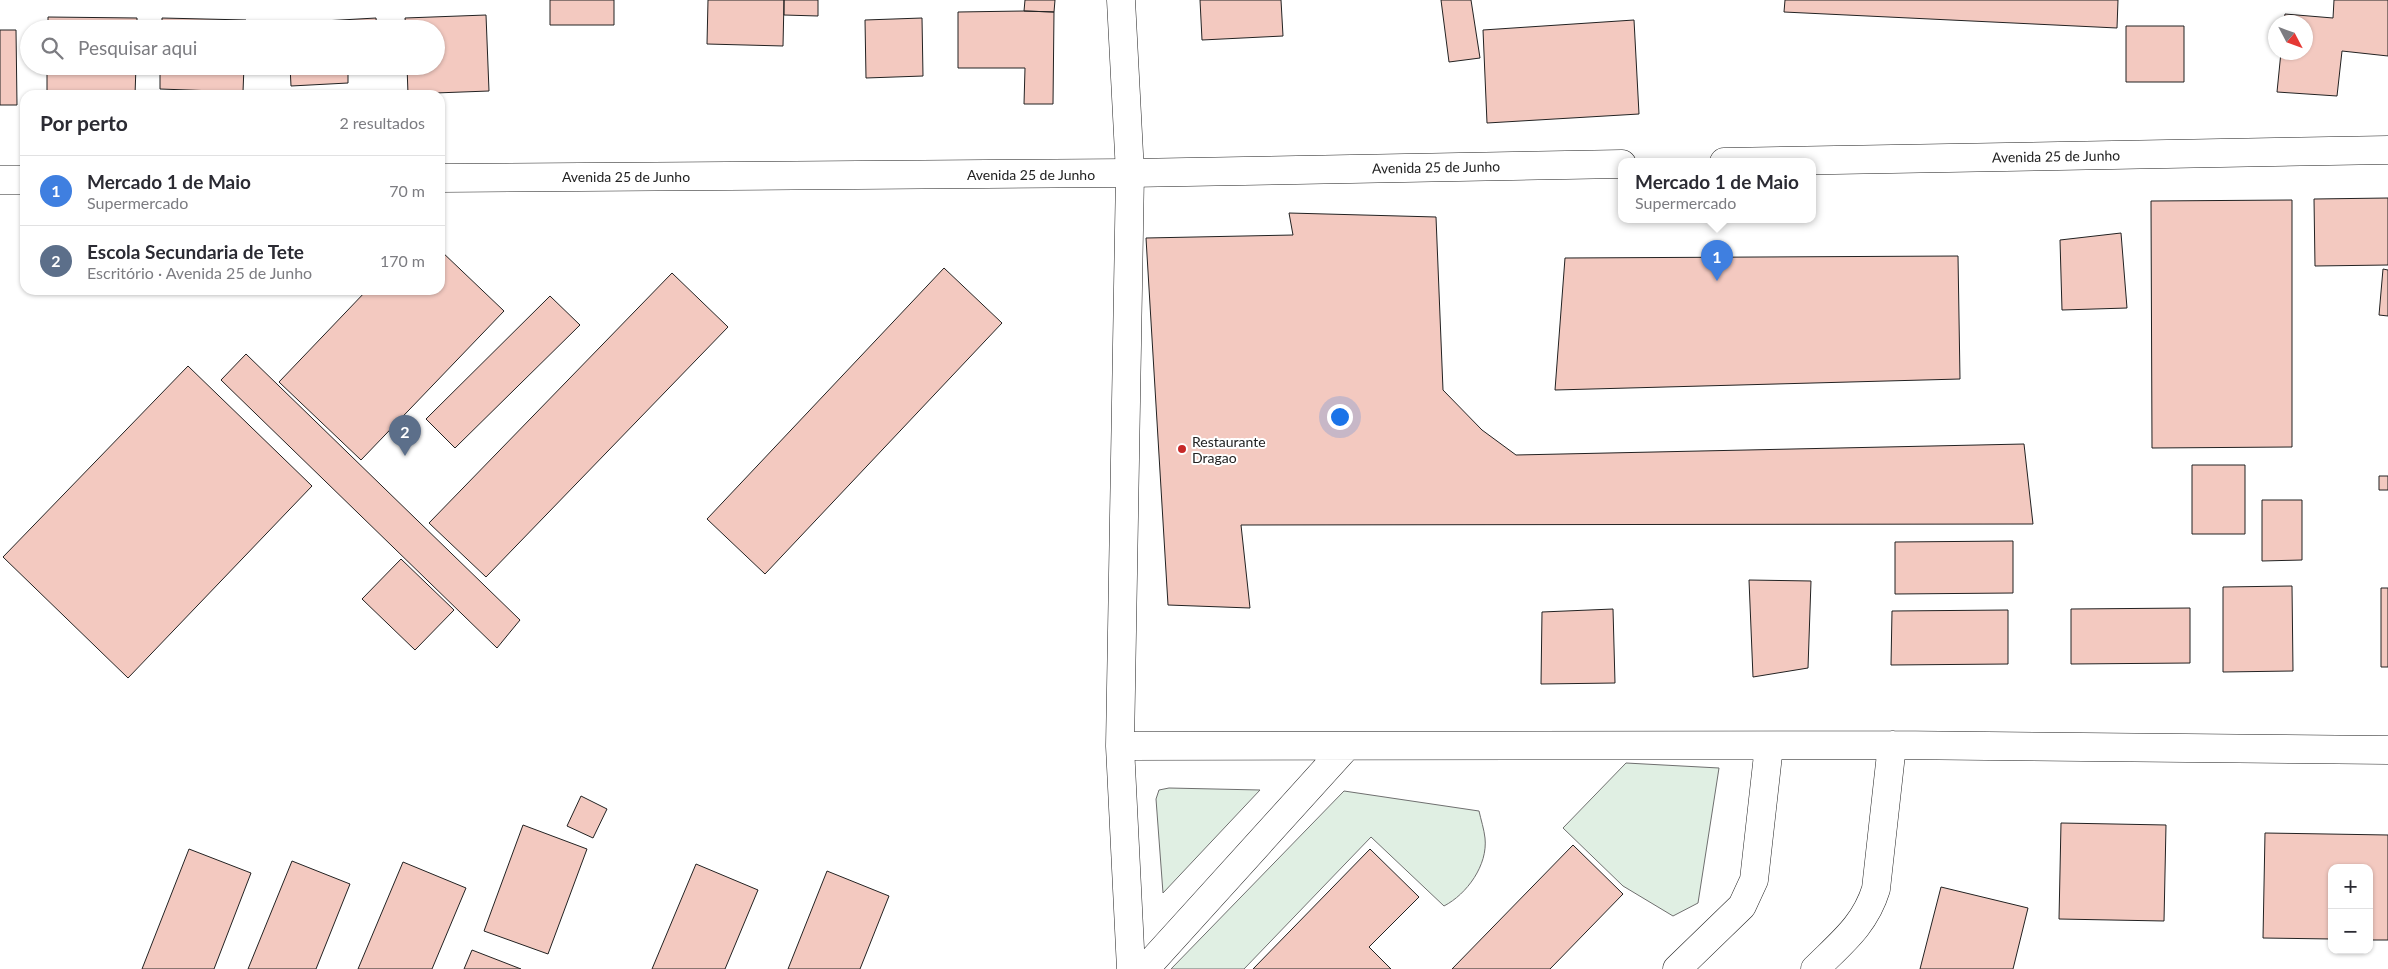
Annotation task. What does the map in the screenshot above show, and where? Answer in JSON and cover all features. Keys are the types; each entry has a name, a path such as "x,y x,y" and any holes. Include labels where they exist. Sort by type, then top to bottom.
{"street":[{"path":"1121,0 1130,173 1120,746 1131,969"},
{"name":"Avenida 25 de Junho","path":"1816,160 2388,150"},
{"name":"Avenida 25 de Junho","path":"445,178 1130,173 1618,164"},
{"path":"0,180 20,180"},
{"path":"1120,746 1892,746 2388,750"},
{"path":"1145,969 1347,746"},
{"path":"1676,969 1742,906 1754,880 1769,746"},
{"path":"1815,969 1858,925 1870,908 1876,889 1892,746"}],"green space":[{"path":"1626,763 1719,768 1698,903 1673,916 1623,886 1563,828"},
{"path":"1169,788 1260,790 1163,893 1156,799 1159,790"},
{"path":"1344,791 1479,811 1485,835 1485,848 1483,858 1474,878 1461,894 1444,906 1371,837 1244,969 1171,969"}],"building":[{"path":"550,0 614,0 614,25 550,25"},
{"path":"708,0 784,0 783,46 707,44"},
{"path":"784,0 818,0 818,16 784,15"},
{"path":"1025,0 1055,0 1054,12 1024,11"},
{"path":"1200,0 1281,0 1283,36 1202,40"},
{"path":"1441,0 1471,0 1480,58 1449,62"},
{"path":"1785,0 2118,0 2117,28 1784,12"},
{"path":"2334,0 2388,0 2388,56 2342,51 2337,96 2277,92 2280,60 2313,60 2313,16 2333,18"},
{"path":"958,12 1054,12 1053,104 1024,104 1025,68 958,68"},
{"path":"486,15 489,91 445,93 445,90 408,90 407,75 445,75 445,20 405,20 405,18"},
{"path":"48,17 137,18 137,20 48,20"},
{"path":"162,18 246,20 162,20"},
{"path":"376,18 376,20 341,20"},
{"path":"922,18 923,76 866,78 865,20"},
{"path":"1634,20 1639,114 1487,123 1483,30"},
{"path":"2126,26 2184,26 2184,82 2126,82"},
{"path":"0,30 16,30 17,105 0,105"},
{"path":"47,75 136,75 135,90 47,90"},
{"path":"160,75 244,75 243,90 160,89"},
{"path":"290,75 348,75 348,83 291,86"},
{"path":"2388,198 2388,265 2315,266 2314,199"},
{"path":"2292,200 2292,447 2152,448 2151,201"},
{"path":"1289,213 1436,217 1443,390 1482,430 1516,455 2024,444 2033,524 1241,525 1250,608 1168,605 1146,238 1293,235"},
{"path":"2121,233 2127,308 2062,310 2060,240"},
{"path":"445,255 504,311 361,460 279,382 362,295 445,295"},
{"path":"1958,256 1960,379 1555,390 1565,258"},
{"path":"944,268 1002,323 765,574 707,519"},
{"path":"2383,269 2388,270 2388,316 2379,315"},
{"path":"672,273 728,327 486,577 429,523"},
{"path":"550,296 580,325 455,448 426,419"},
{"path":"246,354 520,620 497,648 221,380"},
{"path":"188,366 312,486 128,678 3,557"},
{"path":"2192,465 2245,465 2245,534 2192,534"},
{"path":"2379,476 2388,476 2388,490 2379,490"},
{"path":"2262,500 2302,500 2302,560 2262,561"},
{"path":"2013,541 2013,593 1895,594 1895,542"},
{"path":"401,559 454,610 415,650 362,599"},
{"path":"1749,580 1811,581 1808,668 1753,677"},
{"path":"2292,586 2293,671 2223,672 2223,587"},
{"path":"2381,588 2388,588 2388,667 2381,667"},
{"path":"2190,608 2190,663 2071,664 2071,609"},
{"path":"1613,609 1615,683 1541,684 1542,612"},
{"path":"2008,610 2008,664 1891,665 1892,611"},
{"path":"581,796 607,809 593,838 567,826"},
{"path":"2061,823 2166,825 2164,921 2059,919"},
{"path":"523,825 587,849 548,954 484,931"},
{"path":"2265,833 2388,835 2388,940 2373,940 2373,864 2328,864 2328,939 2263,938"},
{"path":"1573,845 1623,894 1550,969 1452,969"},
{"path":"189,849 251,873 214,969 142,969"},
{"path":"1370,849 1419,897 1369,947 1391,969 1253,969"},
{"path":"292,861 350,884 316,969 248,969"},
{"path":"403,862 466,888 432,969 358,969"},
{"path":"696,864 758,890 725,969 652,969"},
{"path":"827,871 889,896 860,969 788,969"},
{"path":"1941,887 2028,908 2013,969 1920,969"},
{"path":"472,950 521,969 464,969"}],"place":[{"name":"Mercado 1 de Maio","path":"1717,281"},
{"name":"Restaurante Dragao","path":"1182,449"},
{"name":"Escola Secundaria de Tete","path":"405,456"}]}
